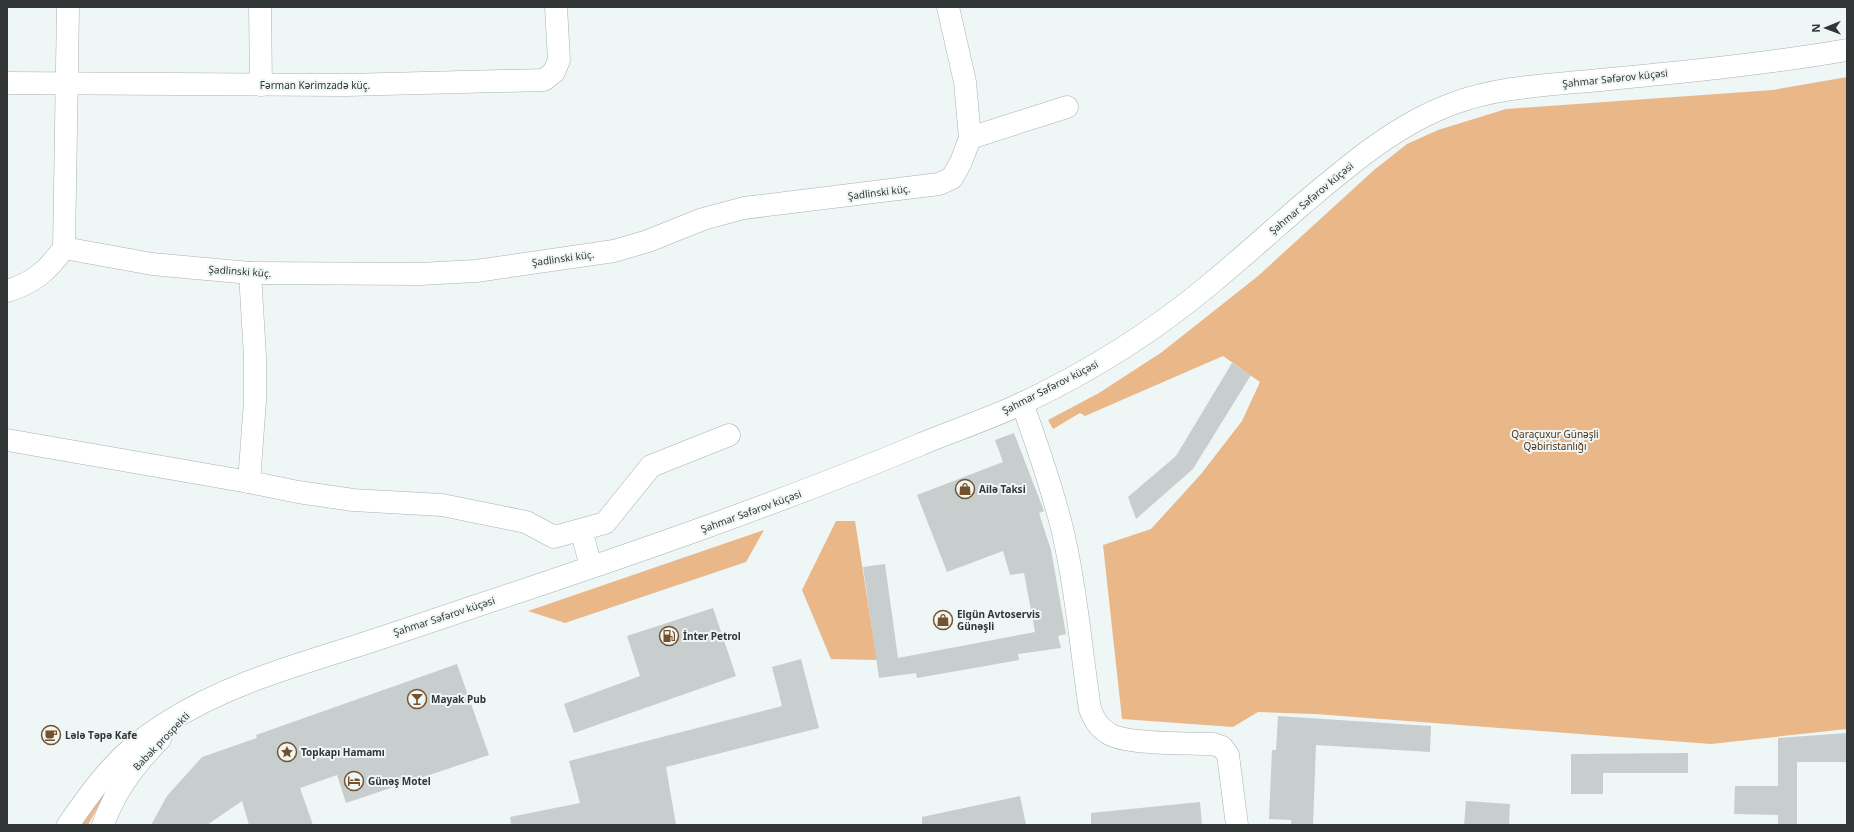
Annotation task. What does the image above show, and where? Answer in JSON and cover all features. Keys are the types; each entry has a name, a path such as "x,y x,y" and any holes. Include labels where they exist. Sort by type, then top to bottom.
{"street":[{"path":"7,291 21,287 41,274 51,266 64,248 68,7"},
{"path":"260,7 262,85"},
{"name":"Fərman Kərimzadə küç.","path":"7,83 354,85 544,80 554,72 559,60 556,7"},
{"name":"Şadlinski küç.","path":"64,248 152,264 250,273 420,274 476,271 614,251 648,241 703,219 744,208 939,184 952,178 961,162 970,138 965,82 948,7"},
{"name":"Şahmar Səfərov küçəsi","path":"204,702 275,671 478,606 788,498 1022,403 1102,361 1168,319 1344,168 1393,134 1421,118 1453,103 1514,89 1670,73 1847,50"},
{"path":"970,138 1067,107"},
{"path":"249,482 255,401 250,273"},
{"path":"1022,403 1042,457 1062,529 1072,581 1090,709 1097,724 1109,734 1124,740 1213,744 1222,748 1228,755 1233,783 1237,825"},
{"path":"7,440 249,482 298,492 353,500 442,505 526,522 554,537 605,523 651,466 729,435"},
{"path":"581,530 591,566"},
{"name":"Babək prospekti","path":"68,825 93,789 120,758 164,724 204,702"},
{"name":"Babək prospekti","path":"103,825 115,796 130,773 150,749 204,702"}],"green space":[{"name":"Qaraçuxur Günəşli Qəbiristanlığı","path":"1847,77 1847,729 1711,744 1315,714 1258,712 1233,727 1122,719 1103,545 1151,529 1201,474 1242,421 1260,382 1223,356 1085,416 1080,413 1053,429 1048,420 1099,393 1162,352 1258,276 1374,170 1407,144 1438,130 1506,109 1773,90"},
{"path":"836,521 855,521 877,660 831,659 802,590"},
{"path":"764,530 746,562 565,623 528,611"},
{"path":"109,787 88,825 82,825 84,822"}],"building":[{"path":"1232,363 1251,375 1193,469 1136,519 1128,497 1176,456"},
{"path":"1014,433 1044,511 1039,513 1051,550 1066,634 1058,636 1061,648 1018,654 1019,660 917,678 916,673 879,678 863,567 885,564 898,658 1035,632 1024,573 1010,575 1003,551 947,572 917,495 1003,462 995,440"},
{"path":"713,608 736,676 574,733 564,704 640,676 627,636"},
{"path":"801,659 819,728 666,767 676,825 511,825 510,817 580,803 569,761 782,706 772,667"},
{"path":"457,664 489,755 346,803 337,775 300,788 313,825 249,825 242,801 207,825 151,825 167,796 202,757 257,738 256,735"},
{"path":"1278,716 1431,726 1430,752 1316,745 1313,825 1291,825 1291,820 1269,819 1272,750 1276,750"},
{"path":"1847,733 1847,762 1797,762 1797,825 1778,825 1778,815 1734,814 1735,786 1778,786 1778,738"},
{"path":"1688,753 1688,773 1603,773 1603,794 1571,794 1571,754"},
{"path":"1020,796 1026,825 922,825 922,817"},
{"path":"1466,801 1510,804 1509,825 1464,825"},
{"path":"1200,802 1202,825 1091,825 1091,813"}],"place":[{"name":"Ailə Taksi","path":"965,489"},
{"name":"Elgün Avtoservis Günəşli","path":"943,620"},
{"name":"İnter Petrol","path":"669,636"},
{"name":"Mayak Pub","path":"417,699"},
{"name":"Lələ Təpə Kafe","path":"51,735"},
{"name":"Topkapı Hamamı","path":"287,752"},
{"name":"Günəş Motel","path":"354,781"}]}
